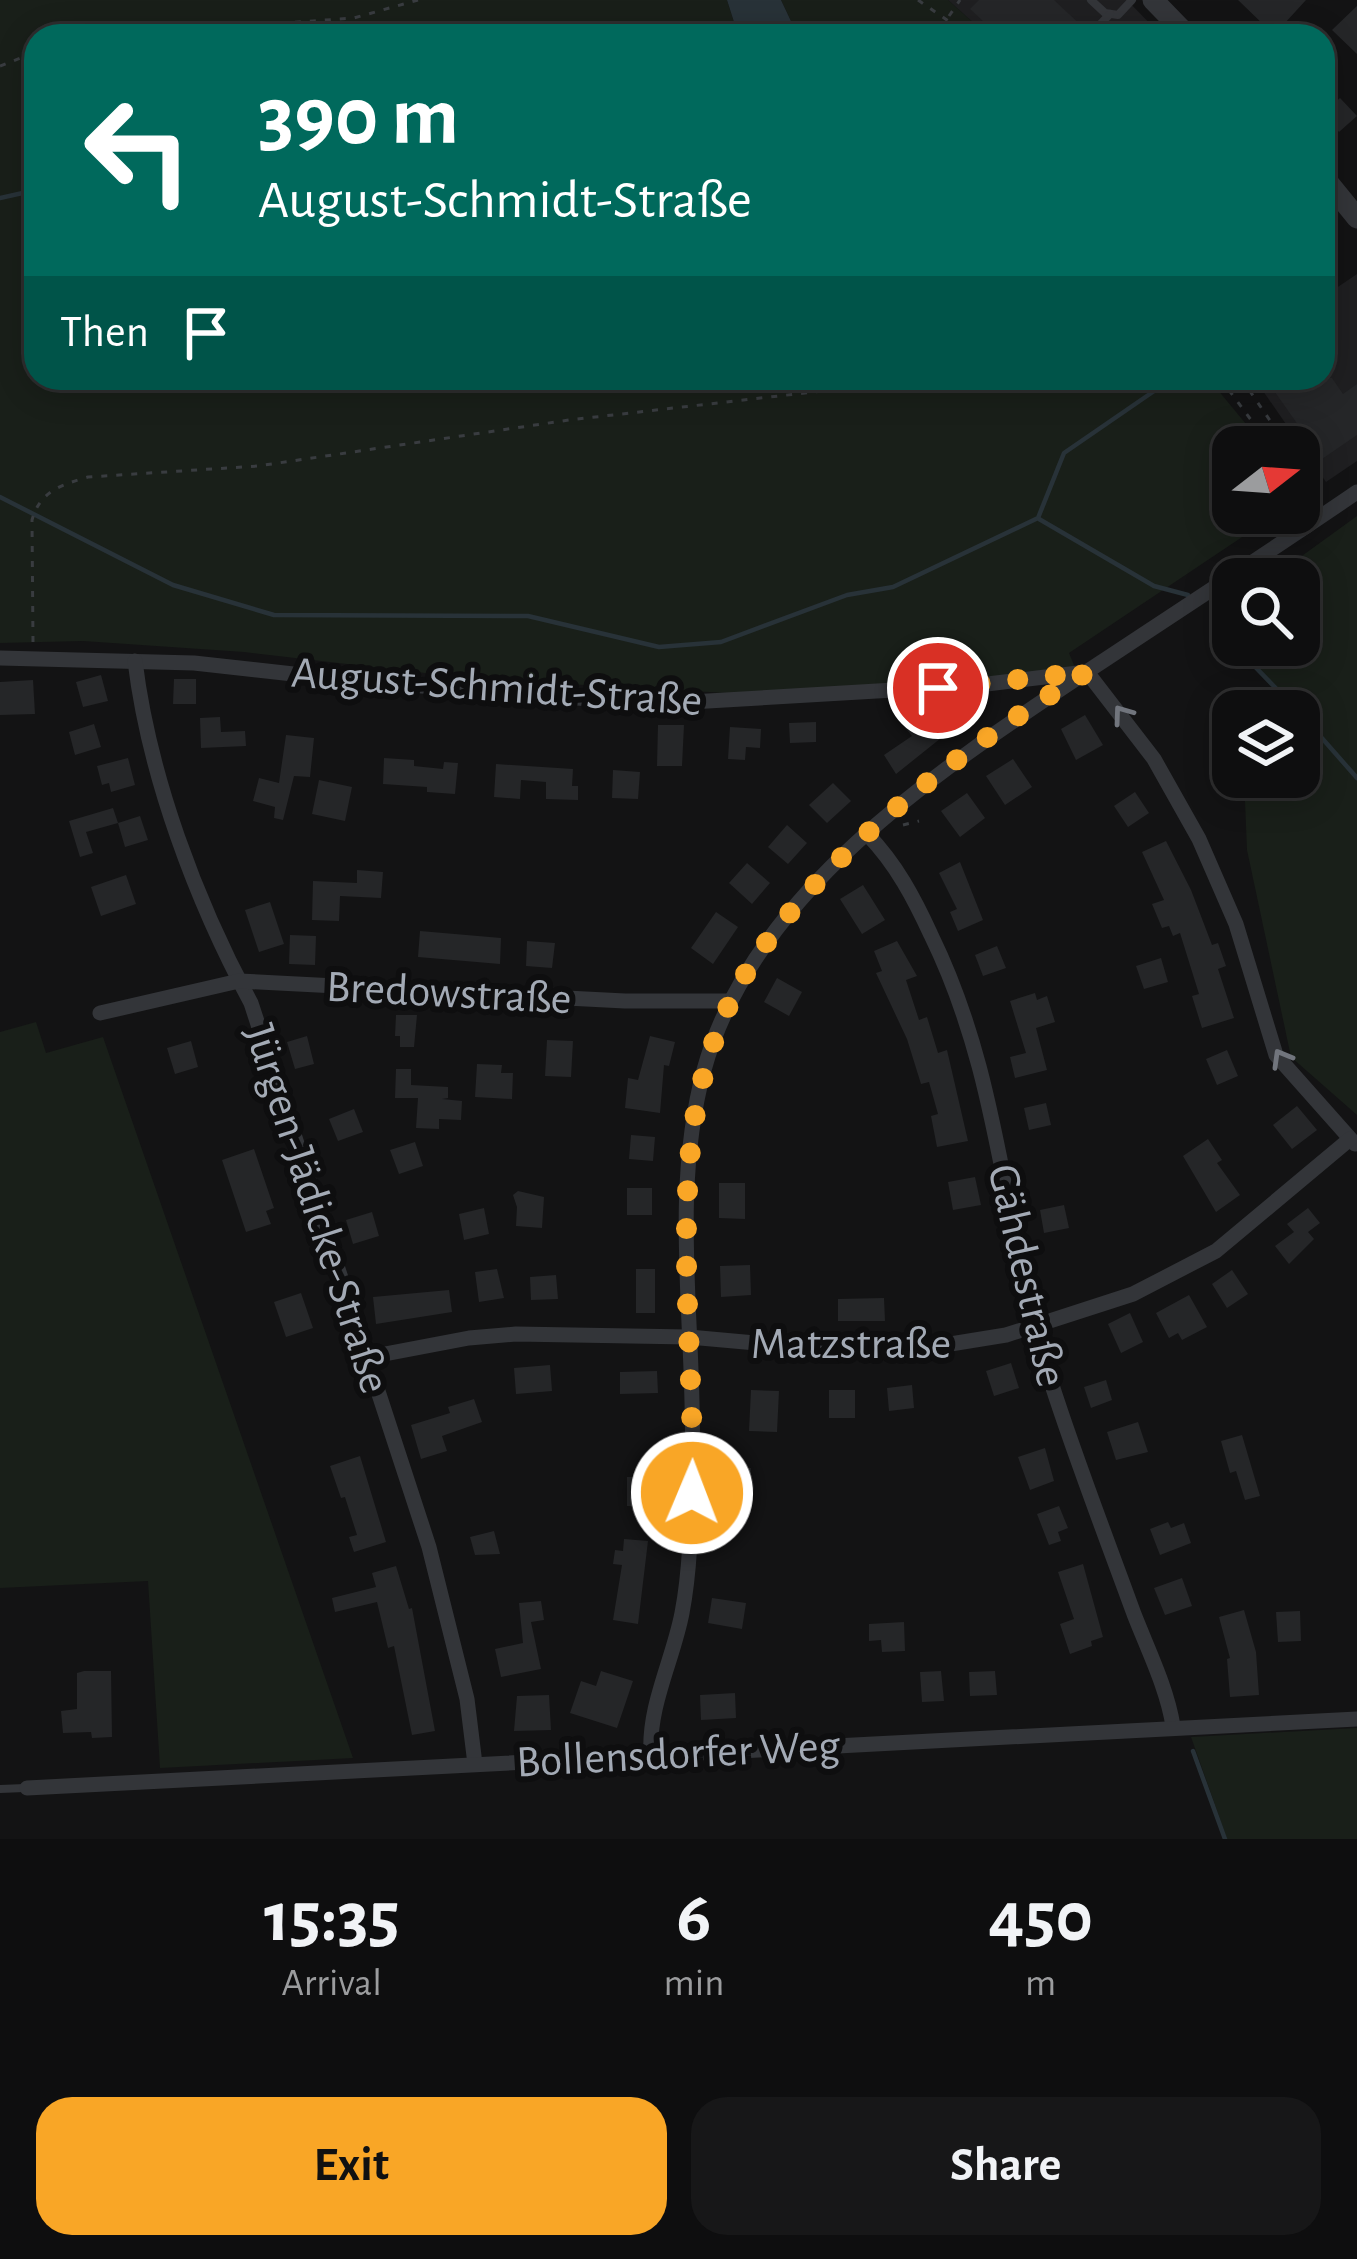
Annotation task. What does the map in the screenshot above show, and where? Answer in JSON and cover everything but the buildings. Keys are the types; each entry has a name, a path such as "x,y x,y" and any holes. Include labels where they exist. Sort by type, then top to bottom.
{"street":[{"path":"1335,191 1357,218"},
{"path":"651,1754 650,1729 683,1609 690,1535 688,1203 692,1140 703,1072 730,1001 797,907 910,796 990,734 1357,492"},
{"name":"August-Schmidt-Straße","path":"0,658 194,663 356,681 656,704 979,685 1087,672"},
{"name":"Jürgen-Jädicke-Straße","path":"135,661 142,722 152,756 180,839 251,1003 369,1358 455,1646 475,1764"},
{"path":"1087,672 1154,759 1199,838 1237,924 1276,1055 1354,1143"},
{"name":"Gähdestraße","path":"868,835 889,857 913,899 969,1024 996,1126 1034,1328 1172,1726"},
{"name":"Bredowstraße","path":"100,1012 239,981 730,1001"},
{"name":"Matzstraße","path":"369,1358 515,1334 689,1337 803,1350 889,1351 964,1344 1034,1328 1133,1294 1216,1251 1354,1143"},
{"name":"Bollensdorfer Weg","path":"27,1788 1357,1719"}],"lane":[{"path":"1091,0 1118,15 1132,0"},
{"path":"1100,24 1110,14"},
{"name":"Bollensdorfer Weg","path":"0,1789 27,1788"}],"path":[{"path":"276,24 354,18 418,0"},
{"path":"918,0 956,24"},
{"path":"948,17 960,0"},
{"path":"34,657 32,520 36,505 50,491 88,477 258,466 569,420 831,390"},
{"path":"1229,390 1255,426"},
{"path":"1249,390 1274,426"}],"shaded area":[{"path":"0,0 727,0 734,22 24,24 24,390 1218,390 1248,426 1212,426 1212,534 1247,534 1069,653 1076,670 745,694 477,679 244,652 83,641 0,643"},
{"path":"727,0 781,0 792,24 733,24"},
{"path":"781,0 948,0 975,24 792,24"},
{"path":"948,0 1127,0 1150,24 975,24"},
{"path":"1357,274 1357,461 1326,482 1320,473 1320,426 1287,426 1262,390 1335,390 1335,289"},
{"path":"1357,516 1357,1115 1291,1057 1247,850 1245,798 1320,798 1320,690 1274,690 1254,666 1320,666 1320,558 1299,558"},
{"path":"36,1022 46,1053 103,1037 353,1758 160,1768 148,1581 0,1588 0,1032"},
{"path":"1357,1728 1357,1839 1227,1839 1191,1737"}],"waterway":[{"path":"0,198 24,193"},
{"path":"0,497 173,585 274,615 528,616 659,647 721,642 847,595 893,587 1038,518 1064,453 1156,390"},
{"path":"1039,519 1154,586 1188,595"},
{"path":"1254,666 1278,690"},
{"path":"1320,736 1357,778"},
{"path":"1193,1751 1225,1839"}],"route":[{"path":"692,1493 688,1181 703,1072 730,1001 797,907 910,796 990,734 1087,672 938,688"}]}
